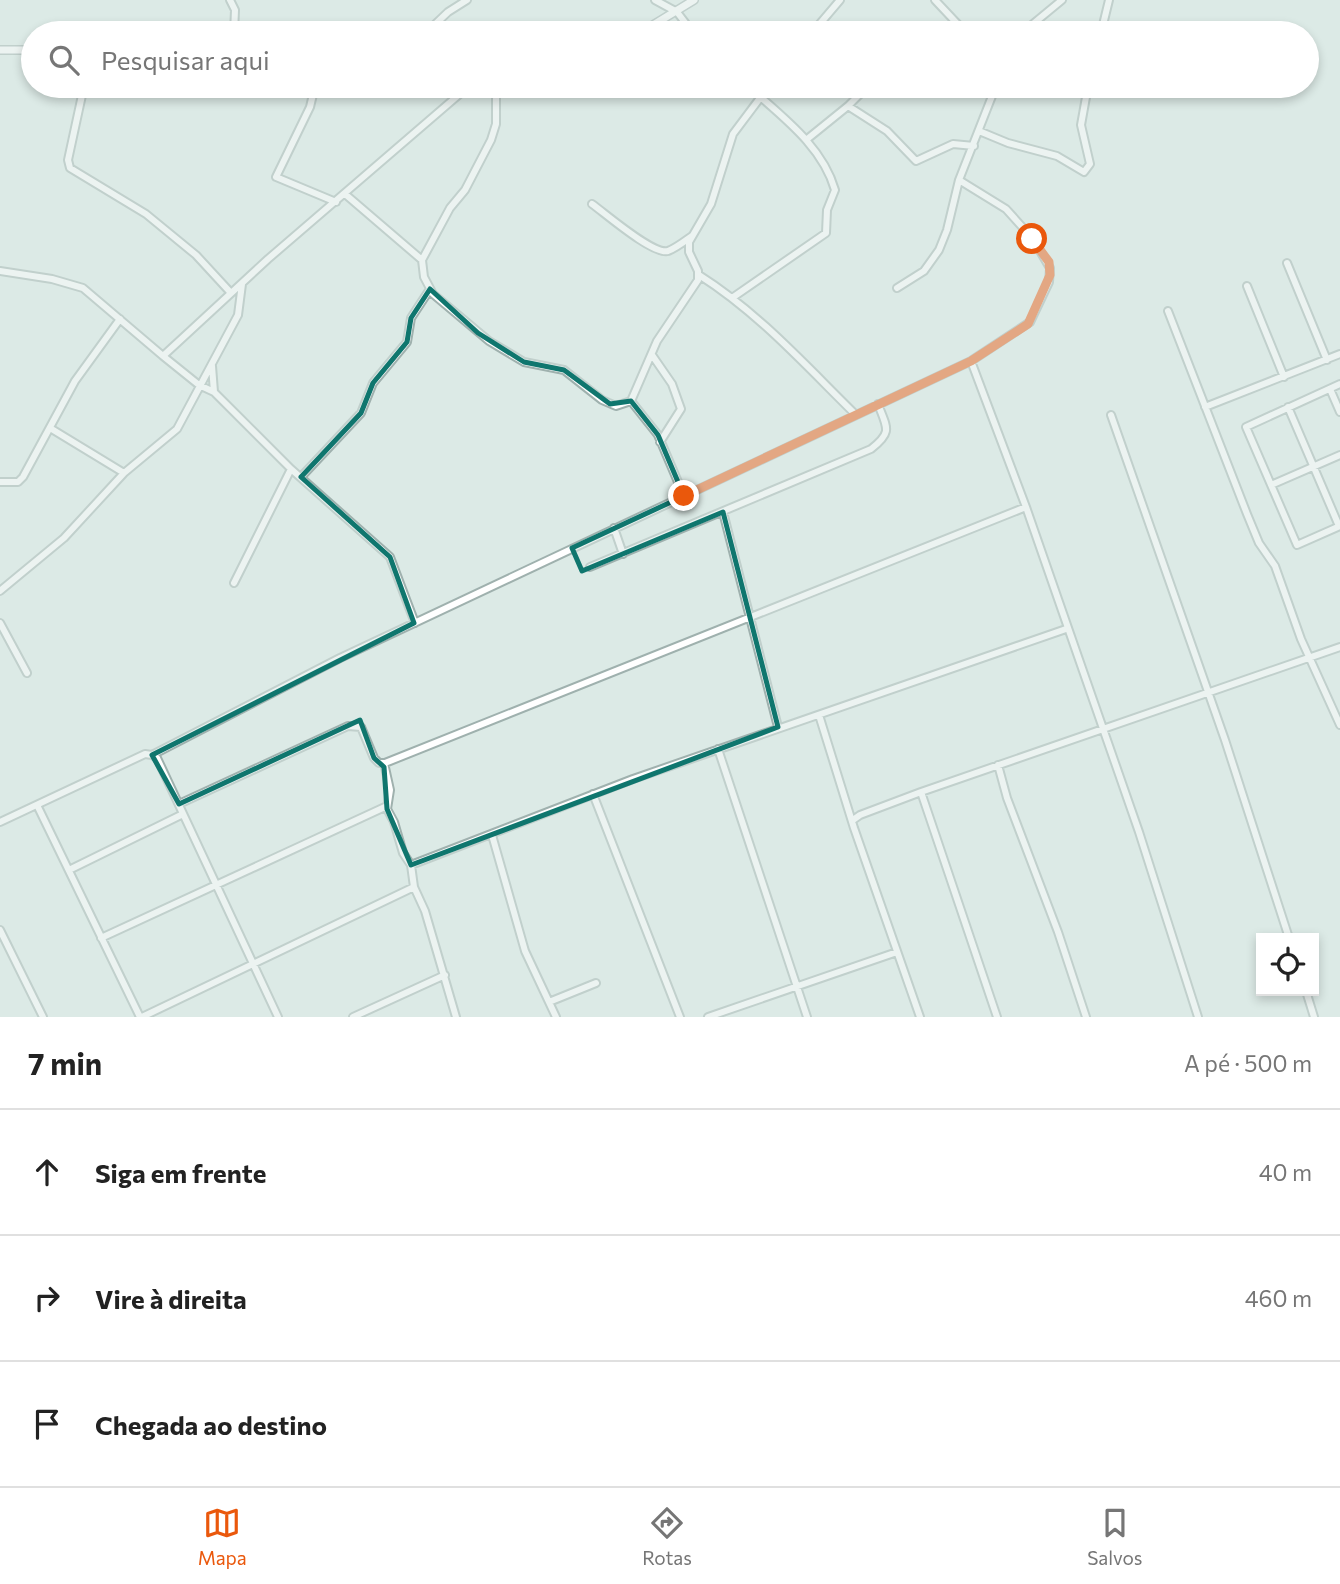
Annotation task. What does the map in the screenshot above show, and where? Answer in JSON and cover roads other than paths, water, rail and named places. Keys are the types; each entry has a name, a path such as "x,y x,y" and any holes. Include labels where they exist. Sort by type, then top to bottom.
{"street":[{"path":"230,0 236,10 235,21"},
{"path":"439,21 467,0"},
{"path":"655,0 677,12 684,21"},
{"path":"661,21 694,0"},
{"path":"822,21 840,0"},
{"path":"935,0 955,21"},
{"path":"1037,21 1062,0"},
{"path":"1104,21 1109,0"},
{"path":"0,50 21,50"},
{"path":"81,98 68,160 70,168 146,214 196,255 231,293"},
{"path":"312,98 276,177 337,202"},
{"path":"163,356 231,293 455,98"},
{"path":"496,98 496,124 491,140 465,191 446,214 422,260 424,277 430,289 478,333 524,362 564,370 610,404 622,405 631,401 657,341 699,275"},
{"path":"759,98 733,134 711,204 693,235 689,252 699,275 732,298 796,355 856,415"},
{"path":"732,298 825,233 827,210 835,190 819,157 806,140 761,98"},
{"path":"806,140 856,98"},
{"path":"897,288 924,271 935,257 947,230 959,180 991,98"},
{"path":"979,131 1008,143 1057,156 1084,172 1090,164 1081,125 1086,98"},
{"path":"848,106 887,131 916,160 953,144 974,146"},
{"path":"0,822 145,754 152,754 415,623 971,361 1030,323 1049,282 1050,268 1032,239 1006,209 959,180"},
{"path":"345,194 422,260"},
{"path":"592,204 647,244 660,250 669,250 693,235"},
{"path":"1287,263 1326,360"},
{"path":"0,271 52,279 83,288 163,356 199,384 214,392 291,469 390,557 415,623"},
{"path":"0,591 64,538 124,472 172,434 212,366 240,311 243,284"},
{"path":"1247,286 1284,377"},
{"path":"301,477 361,413 373,383 407,342 411,318 430,289"},
{"path":"1168,311 1259,543 1276,566 1301,639 1340,725"},
{"path":"0,482 18,482 23,477 84,366 120,320"},
{"path":"1205,407 1340,354"},
{"path":"652,355 672,384 681,409 660,442"},
{"path":"971,361 1026,507 1198,1017"},
{"path":"212,366 214,392"},
{"path":"1288,407 1339,526 1297,545 1246,426 1288,407 1330,389 1340,384"},
{"path":"1330,389 1340,412"},
{"path":"631,401 654,428 684,496"},
{"path":"590,567 871,449 883,440 887,431 878,404"},
{"path":"1111,415 1209,694 1287,933"},
{"path":"50,428 124,472"},
{"path":"1271,485 1340,455"},
{"path":"234,583 291,469"},
{"path":"179,804 348,726 360,727 374,758 384,763 1026,507"},
{"path":"723,512 752,616 778,727"},
{"path":"614,528 623,554"},
{"path":"0,623 27,673"},
{"path":"411,865 593,794 778,727 1066,629"},
{"path":"853,820 920,792 1340,647"},
{"path":"819,715 920,1017"},
{"path":"718,749 807,1017"},
{"path":"152,754 157,758 278,1017"},
{"path":"384,763 390,790 387,806 402,853 411,865 414,887 456,1017"},
{"path":"998,765 1007,798 1058,932 1086,1017"},
{"path":"920,792 997,1017"},
{"path":"593,794 680,1017"},
{"path":"37,805 141,1017 414,887"},
{"path":"102,938 387,806"},
{"path":"69,870 183,814"},
{"path":"492,835 525,951 556,1017"},
{"path":"0,930 43,1017"},
{"path":"708,1017 897,953"},
{"path":"353,1017 444,975"},
{"path":"549,1002 596,983"},
{"path":"1308,996 1314,1017"}]}
